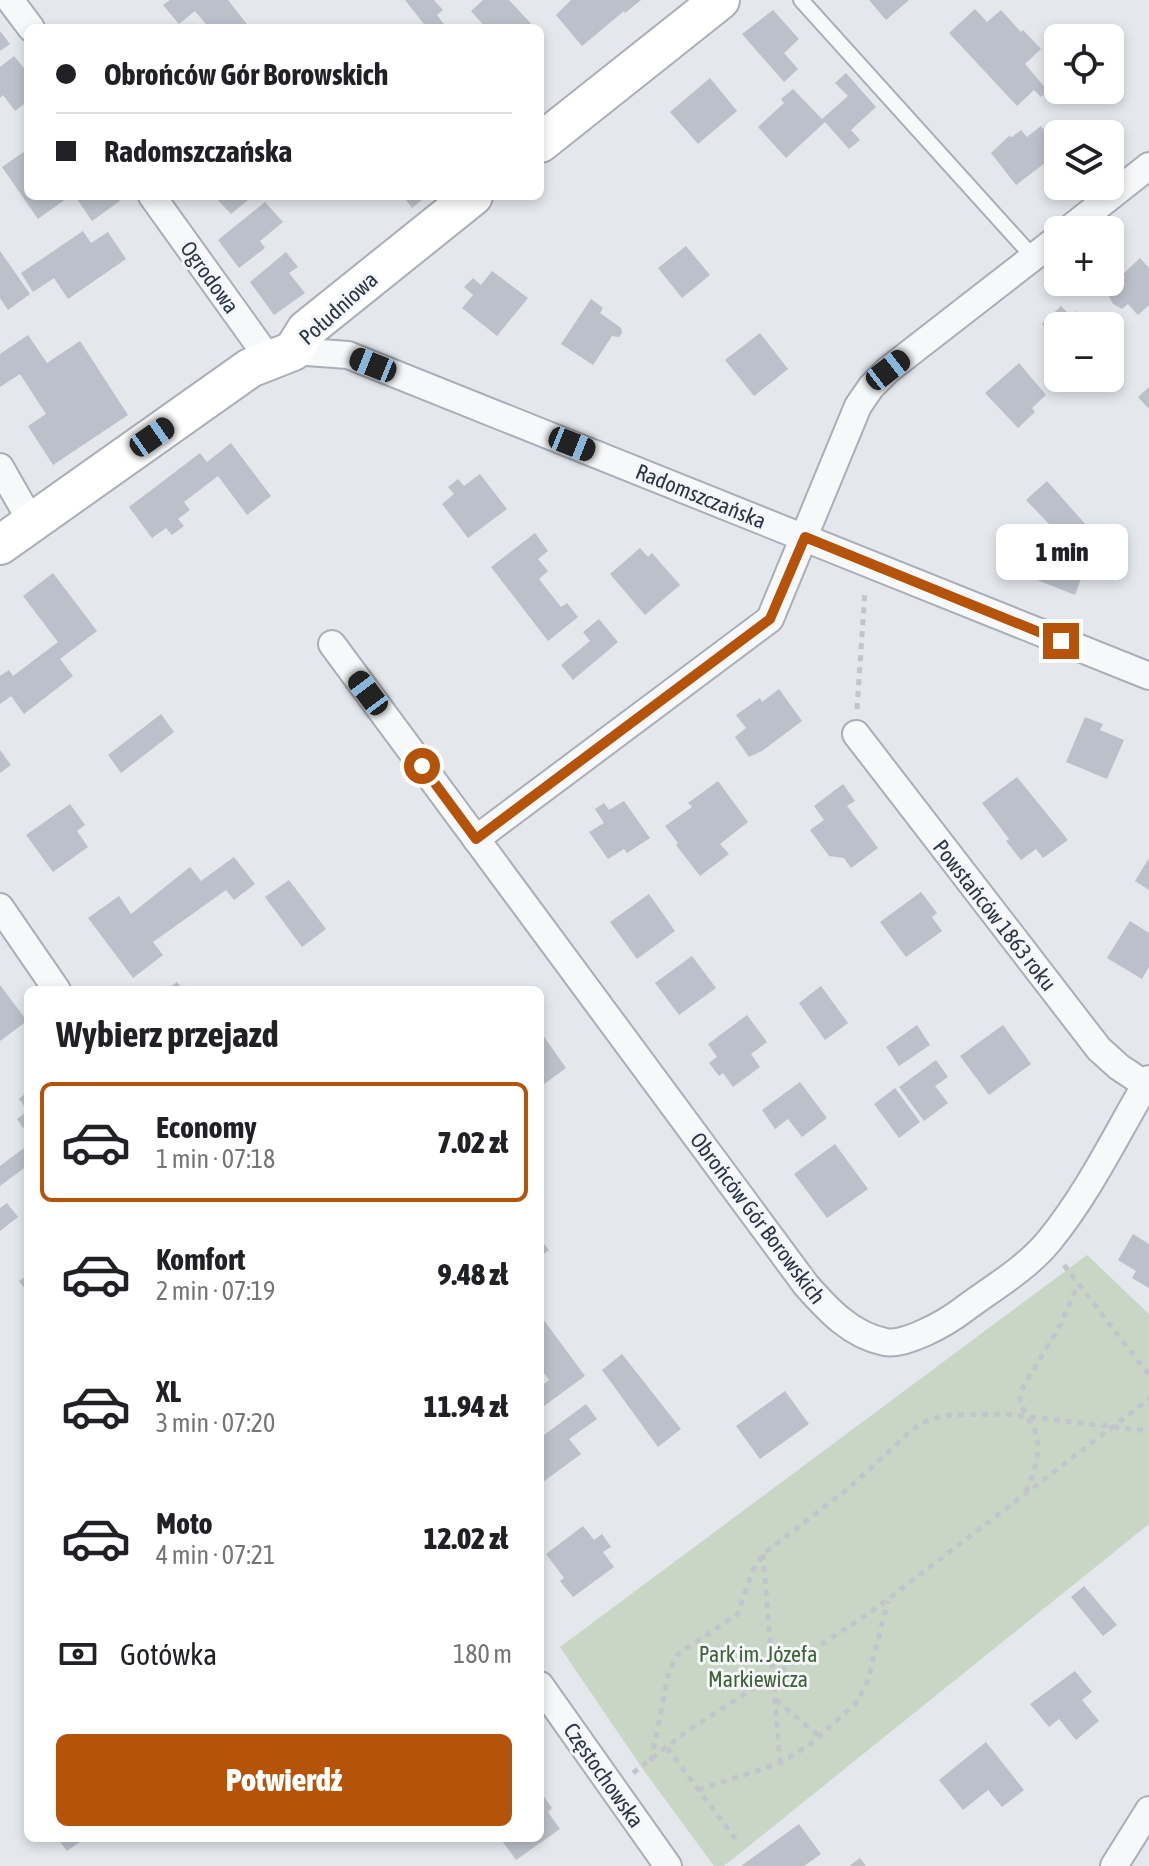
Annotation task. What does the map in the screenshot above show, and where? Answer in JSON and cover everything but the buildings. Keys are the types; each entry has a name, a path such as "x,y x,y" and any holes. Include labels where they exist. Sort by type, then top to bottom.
{"street":[{"path":"10,0 28,24"},
{"path":"544,140 720,0"},
{"path":"1086,216 1149,166"},
{"name":"Ogrodowa","path":"155,200 281,355"},
{"name":"Południowa","path":"0,545 250,368 281,355 306,330 468,200"},
{"path":"476,839 770,619 858,406 871,387 888,370 1044,249"},
{"name":"Radomszczańska","path":"281,355 348,355 1149,676"},
{"path":"0,467 32,523"},
{"name":"Obrońców Gór Borowskich","path":"332,644 806,1285 830,1311 855,1331 887,1343 930,1331 1023,1265 1047,1243 1074,1207 1147,1082"},
{"name":"Powstańców 1863 roku","path":"856,734 1099,1049 1119,1067 1147,1082"},
{"path":"0,907 54,986"},
{"name":"Częstochowska","path":"544,1691 668,1866"},
{"path":"1114,1866 1141,1838 1149,1810"}],"lane":[{"path":"801,0 1033,257"}],"path":[{"path":"856,734 867,563"},
{"path":"1047,1243 1149,1375"},
{"path":"1025,1493 1039,1452 1036,1433 1019,1401 1020,1392 1061,1324 1078,1284"},
{"path":"612,1786 651,1761 686,1732 889,1599 1149,1399"},
{"path":"651,1761 673,1663 678,1654 738,1614 752,1572 763,1554 849,1488 893,1445 928,1420 950,1415 1027,1417 1149,1431"},
{"path":"763,1554 780,1763"},
{"path":"698,1790 780,1763 820,1737 855,1704 867,1683 889,1599"},
{"path":"775,1700 820,1737"},
{"path":"667,1748 738,1842"}],"green space":[{"name":"Park im. Józefa Markiewicza","path":"1087,1255 1149,1314 1149,1524 724,1866 714,1866 642,1768 560,1647"}],"route":[{"path":"422,766 476,839 770,619 805,537 1061,641"}]}
